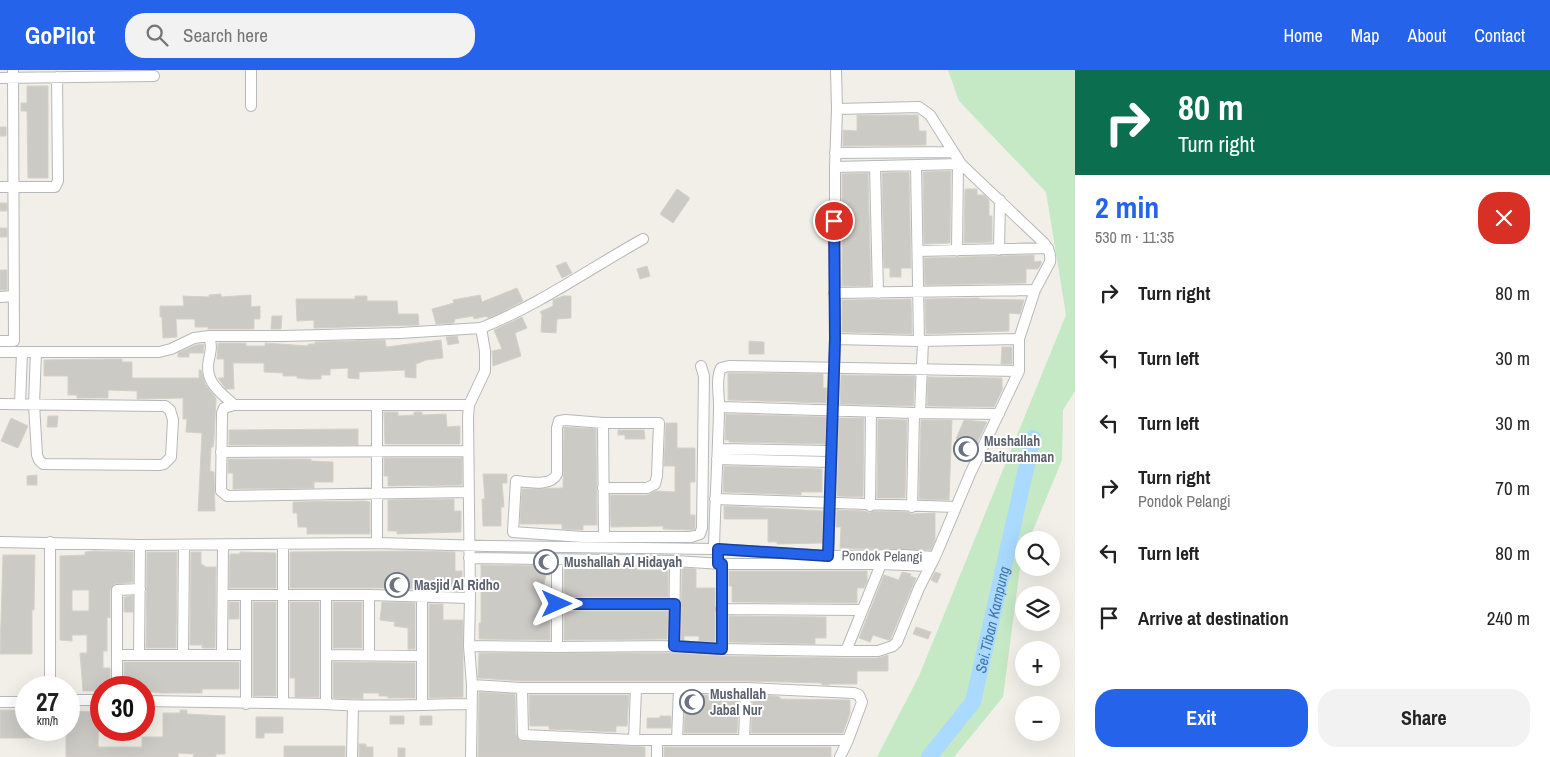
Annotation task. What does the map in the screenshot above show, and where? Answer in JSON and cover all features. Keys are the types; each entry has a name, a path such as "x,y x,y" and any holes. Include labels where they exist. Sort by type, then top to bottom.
{"street":[{"path":"251,70 251,106"},
{"path":"828,560 835,339 836,70"},
{"path":"0,341 14,341 13,74"},
{"path":"0,78 13,74 57,77 154,76"},
{"path":"0,187 55,187 58,181 57,77"},
{"path":"722,649 720,564 716,549 715,499 720,407 719,376 721,368 1019,371 1019,340 1035,290 1050,262 1048,248 1000,200 959,164 930,115 919,107 837,109"},
{"path":"835,153 952,152"},
{"path":"835,167 959,164"},
{"path":"956,251 959,164"},
{"path":"875,166 878,293"},
{"path":"912,507 917,413 922,369 918,292 916,166"},
{"path":"999,250 1000,200"},
{"path":"0,352 159,352 171,349 194,338 209,336 390,334 481,328 555,293 643,239"},
{"path":"918,251 1048,248"},
{"path":"834,293 1035,290"},
{"path":"0,296 14,296"},
{"path":"471,757 469,405 485,371 485,351 481,328"},
{"path":"209,336 211,344 208,361 209,378 234,405"},
{"path":"835,339 921,342 1019,340"},
{"path":"20,404 22,352"},
{"path":"0,404 34,404 164,406 170,410 173,420 171,457 164,464 160,465 43,464 39,460 38,455 34,404 36,352"},
{"path":"0,542 140,545 377,543 469,546 583,542 604,537 691,536 700,534 702,532 704,376 701,366"},
{"name":"Pondok Pelangi","path":"583,542 716,549 828,560 903,555 932,562 1019,371"},
{"path":"21,375 35,374"},
{"path":"468,492 227,496 221,491 221,452 223,410 234,405 469,405"},
{"path":"377,406 377,543"},
{"path":"720,407 999,414"},
{"path":"870,506 871,412"},
{"path":"583,542 513,532 516,481 549,482 556,478 557,428 560,421 659,423 655,484 647,488 603,488"},
{"path":"603,423 604,537"},
{"path":"221,452 468,451"},
{"path":"718,454 830,457"},
{"path":"715,499 870,506 956,507"},
{"path":"50,542 50,676"},
{"path":"284,544 284,703"},
{"path":"139,655 140,545"},
{"path":"183,655 184,545"},
{"path":"222,655 223,545"},
{"path":"469,558 675,561 720,564 828,560 881,564 932,562 897,642 884,650 846,652 674,646 557,648 469,646"},
{"path":"557,560 557,648"},
{"path":"674,646 675,561"},
{"path":"846,652 881,564"},
{"path":"117,676 116,590 140,589"},
{"path":"223,595 369,595 470,598"},
{"path":"246,595 246,704"},
{"path":"326,595 326,704"},
{"path":"369,595 369,656"},
{"path":"422,596 422,704"},
{"path":"557,604 675,604"},
{"path":"721,609 862,610"},
{"path":"118,655 245,655"},
{"path":"326,655 422,656"},
{"path":"472,685 522,688 746,688 857,694 862,702 840,757"},
{"path":"522,688 523,735 634,740 848,740"},
{"path":"634,740 636,688"},
{"path":"678,740 679,688"},
{"path":"744,740 746,688"},
{"path":"155,701 353,706 471,704"},
{"path":"0,702 15,702"},
{"path":"352,757 353,706"},
{"path":"657,757 658,740"}],"green space":[{"path":"948,70 1075,70 1075,391 1063,410 1062,460 1033,531 1015,531 1015,576 1019,576 1018,586 1015,586 1015,606 1003,697 954,757 877,757 919,676 1066,315 1046,192 959,101"}],"building":[{"path":"27,86 48,86 48,178 28,178 27,111 21,111 21,103 27,103"},
{"path":"857,115 918,115 919,131 926,131 926,145 843,146 843,130 857,131"},
{"path":"0,127 6,127 6,136 0,136"},
{"path":"951,171 950,243 924,244 923,172"},
{"path":"909,172 911,268 901,268 901,277 890,277 890,268 884,268 882,173"},
{"path":"868,173 871,286 842,286 842,174"},
{"path":"677,189 690,198 673,223 660,214"},
{"path":"965,189 977,189 977,195 984,195 989,200 989,216 992,216 992,242 964,243"},
{"path":"0,203 7,203 7,211 0,211"},
{"path":"0,228 7,228 7,237 0,237"},
{"path":"1034,255 1034,262 1041,261 1041,264 1038,269 1026,269 1026,283 925,285 924,258"},
{"path":"566,262 572,273 562,278 556,266"},
{"path":"647,266 650,276 640,279 637,269"},
{"path":"0,270 7,270 7,290 0,290"},
{"path":"517,288 523,301 500,313 488,318 487,316 474,319 473,316 455,319 454,323 436,324 432,309 454,303 453,300 480,295 482,302"},
{"path":"221,294 221,297 251,295 251,307 260,306 260,319 254,319 254,329 208,329 208,327 195,327 195,319 176,319 177,337 163,338 160,306 184,306 183,296 209,297 209,295"},
{"path":"355,296 367,296 367,301 397,301 398,314 418,314 419,325 314,328 314,320 297,321 296,299 355,299"},
{"path":"563,296 571,296 571,318 557,319 556,333 541,332 542,315 540,312 553,306 553,300"},
{"path":"979,298 1024,300 1020,314 1009,313 1009,331 926,334 925,299"},
{"path":"911,299 912,334 842,332 842,300"},
{"path":"272,316 282,316 281,329 271,329"},
{"path":"522,317 527,328 515,333 521,356 493,366 492,351 502,349 494,330"},
{"path":"457,336 459,343 448,345 446,337"},
{"path":"385,340 386,347 441,340 443,358 426,360 416,364 416,378 405,377 405,370 359,372 359,379 348,378 348,368 330,369 330,375 321,375 321,379 307,379 297,378 297,376 283,376 283,373 264,372 264,363 233,363 234,389 226,389 218,378 224,378 224,359 217,359 218,343 246,343 246,346 265,346 265,343 308,346 308,344 315,344 315,342"},
{"path":"749,341 764,342 764,354 749,354"},
{"path":"204,344 203,353 189,353 189,357 178,357 178,353 196,345"},
{"path":"1002,347 1012,347 1012,364 1001,364"},
{"path":"122,359 122,362 132,362 132,378 199,378 199,370 201,370 205,384 216,398 214,439 213,447 211,447 210,466 210,471 214,472 215,511 198,511 202,433 186,432 187,419 183,419 183,398 137,399 137,391 108,390 108,398 77,398 77,395 68,395 68,376 44,376 44,360"},
{"path":"728,373 823,374 823,388 827,388 826,403 728,400"},
{"path":"841,375 915,376 913,406 840,404"},
{"path":"928,377 1002,378 1003,388 994,407 927,406"},
{"path":"384,412 398,412 398,416 414,415 414,412 422,412 422,415 446,414 447,427 460,426 460,444 385,444"},
{"path":"726,414 826,417 825,444 729,442 729,440 725,440"},
{"path":"48,416 58,416 57,427 47,427"},
{"path":"11,418 28,426 18,448 1,441"},
{"path":"839,418 864,418 863,497 837,496"},
{"path":"878,419 907,420 905,498 877,498"},
{"path":"921,420 952,420 949,500 919,499"},
{"path":"964,420 987,422 975,447 956,439"},
{"path":"666,423 677,423 677,448 695,448 695,482 690,482 690,515 695,515 695,529 663,529 663,526 611,527 610,495 647,495 656,491 675,492 675,466 664,466"},
{"path":"564,427 596,429 597,525 583,525 583,530 562,529 562,524 520,524 522,489 563,488"},
{"path":"358,429 358,445 229,445 229,430"},
{"path":"618,430 644,430 645,439 625,439 625,435 618,435"},
{"path":"384,458 462,458 462,485 388,486 388,476 384,476"},
{"path":"228,459 311,459 311,461 333,462 333,482 314,482 314,488 233,489 233,473 228,473"},
{"path":"724,466 822,469 822,492 801,492 801,495 723,492"},
{"path":"483,474 507,474 507,483 502,483 504,507 501,507 501,526 483,526 482,499 485,499"},
{"path":"37,475 37,485 27,485 27,476"},
{"path":"454,499 454,511 461,511 461,532 397,534 397,531 388,531 388,500"},
{"path":"293,502 370,502 370,534 307,534 307,527 298,527 297,513 293,513"},
{"path":"724,506 823,511 822,543 777,544 777,542 768,542 768,519 724,519"},
{"path":"837,510 865,511 869,513 874,511 908,512 911,514 935,513 935,540 931,550 840,548 841,527 836,527"},
{"path":"94,551 133,552 133,582 114,584 110,590 110,618 107,617 107,651 103,651 103,668 110,668 110,676 90,676 90,691 83,691 80,653 87,653 87,635 72,635 72,641 60,640 60,556 85,555 85,552","holes":["72,590 89,590 89,611 72,611"]},
{"path":"147,552 177,552 176,648 146,648"},
{"path":"191,552 201,552 201,564 206,567 216,567 215,648 202,648 202,645 190,645"},
{"path":"240,552 276,553 276,588 229,588 230,554 240,554"},
{"path":"290,552 455,552 455,571 462,571 462,589 290,588"},
{"path":"3,555 35,555 32,654 0,654"},
{"path":"481,565 550,566 550,575 546,575 541,597 550,597 550,640 479,639 479,623 481,623"},
{"path":"637,567 637,570 668,570 668,597 564,597 564,568"},
{"path":"682,568 696,569 696,588 715,588 715,642 699,641 699,636 684,636 684,640 681,640"},
{"path":"729,571 867,571 867,581 864,588 857,588 857,603 732,602 732,586 729,586"},
{"path":"902,572 911,574 910,576 916,578 890,640 873,635 870,642 859,638 884,575 899,580"},
{"path":"935,572 941,574 937,583 931,580"},
{"path":"133,596 133,612 124,612 124,597"},
{"path":"229,602 239,602 239,619 229,619"},
{"path":"253,602 276,602 276,696 253,696"},
{"path":"290,602 319,602 319,697 295,697 295,678 290,678"},
{"path":"333,602 362,602 362,648 333,648"},
{"path":"382,602 415,603 415,649 408,649 408,628 394,626 395,622 380,620"},
{"path":"429,604 443,604 443,620 463,620 463,697 429,698"},
{"path":"564,611 668,611 667,639 564,640"},
{"path":"729,616 826,617 826,638 815,638 815,644 729,642"},
{"path":"916,627 931,632 928,639 913,634"},
{"path":"479,653 674,653 722,656 846,658 878,658 888,655 888,671 857,671 857,684 829,685 822,685 822,683 746,681 522,681 478,678"},
{"path":"124,662 239,662 239,689 202,689 202,693 161,693 155,692 155,676 124,676"},
{"path":"333,662 415,663 415,698 388,698 388,696 379,696 379,693 363,693 363,699 333,698"},
{"path":"479,692 515,694 516,735 520,741 645,747 645,757 478,757"},
{"path":"529,695 629,695 627,726 616,726 616,732 549,729 549,726 530,726"},
{"path":"686,695 739,695 737,733 684,733"},
{"path":"753,695 774,696 780,697 780,699 850,700 850,713 843,733 751,733"},
{"path":"0,710 15,710 15,738 0,738"},
{"path":"180,710 187,710 187,714 225,716 225,754 216,754 216,757 193,757 194,754 178,753 178,757 66,757 66,741 80,741 80,711 90,712 90,741 98,741 98,747 142,747 142,741 155,741 155,737 163,737 163,713 180,713"},
{"path":"390,716 404,716 404,724 390,724"},
{"path":"420,716 432,716 432,725 420,725"},
{"path":"660,716 671,716 671,728 647,728 647,718 660,718"},
{"path":"256,717 283,717 283,733 264,733 264,738 256,738"},
{"path":"359,744 373,747 373,757 359,757"},
{"path":"284,746 345,746 345,757 284,757"},
{"path":"664,747 831,747 831,757 664,757"},
{"path":"398,748 405,748 405,757 398,757"}],"waterway":[{"name":"Sei.Tiban Kampung","path":"929,757 973,702 1033,438"}],"place":[{"name":"Mushallah Baiturahman","path":"966,449"},
{"name":"Mushallah Al Hidayah","path":"546,562"},
{"name":"Masjid Al Ridho","path":"397,585"},
{"name":"Mushallah Jabal Nur","path":"692,702"}],"route":[{"path":"557,604 675,604 674,646 722,649 722,564 718,564 718,549 828,556 835,339 834,221"}]}
